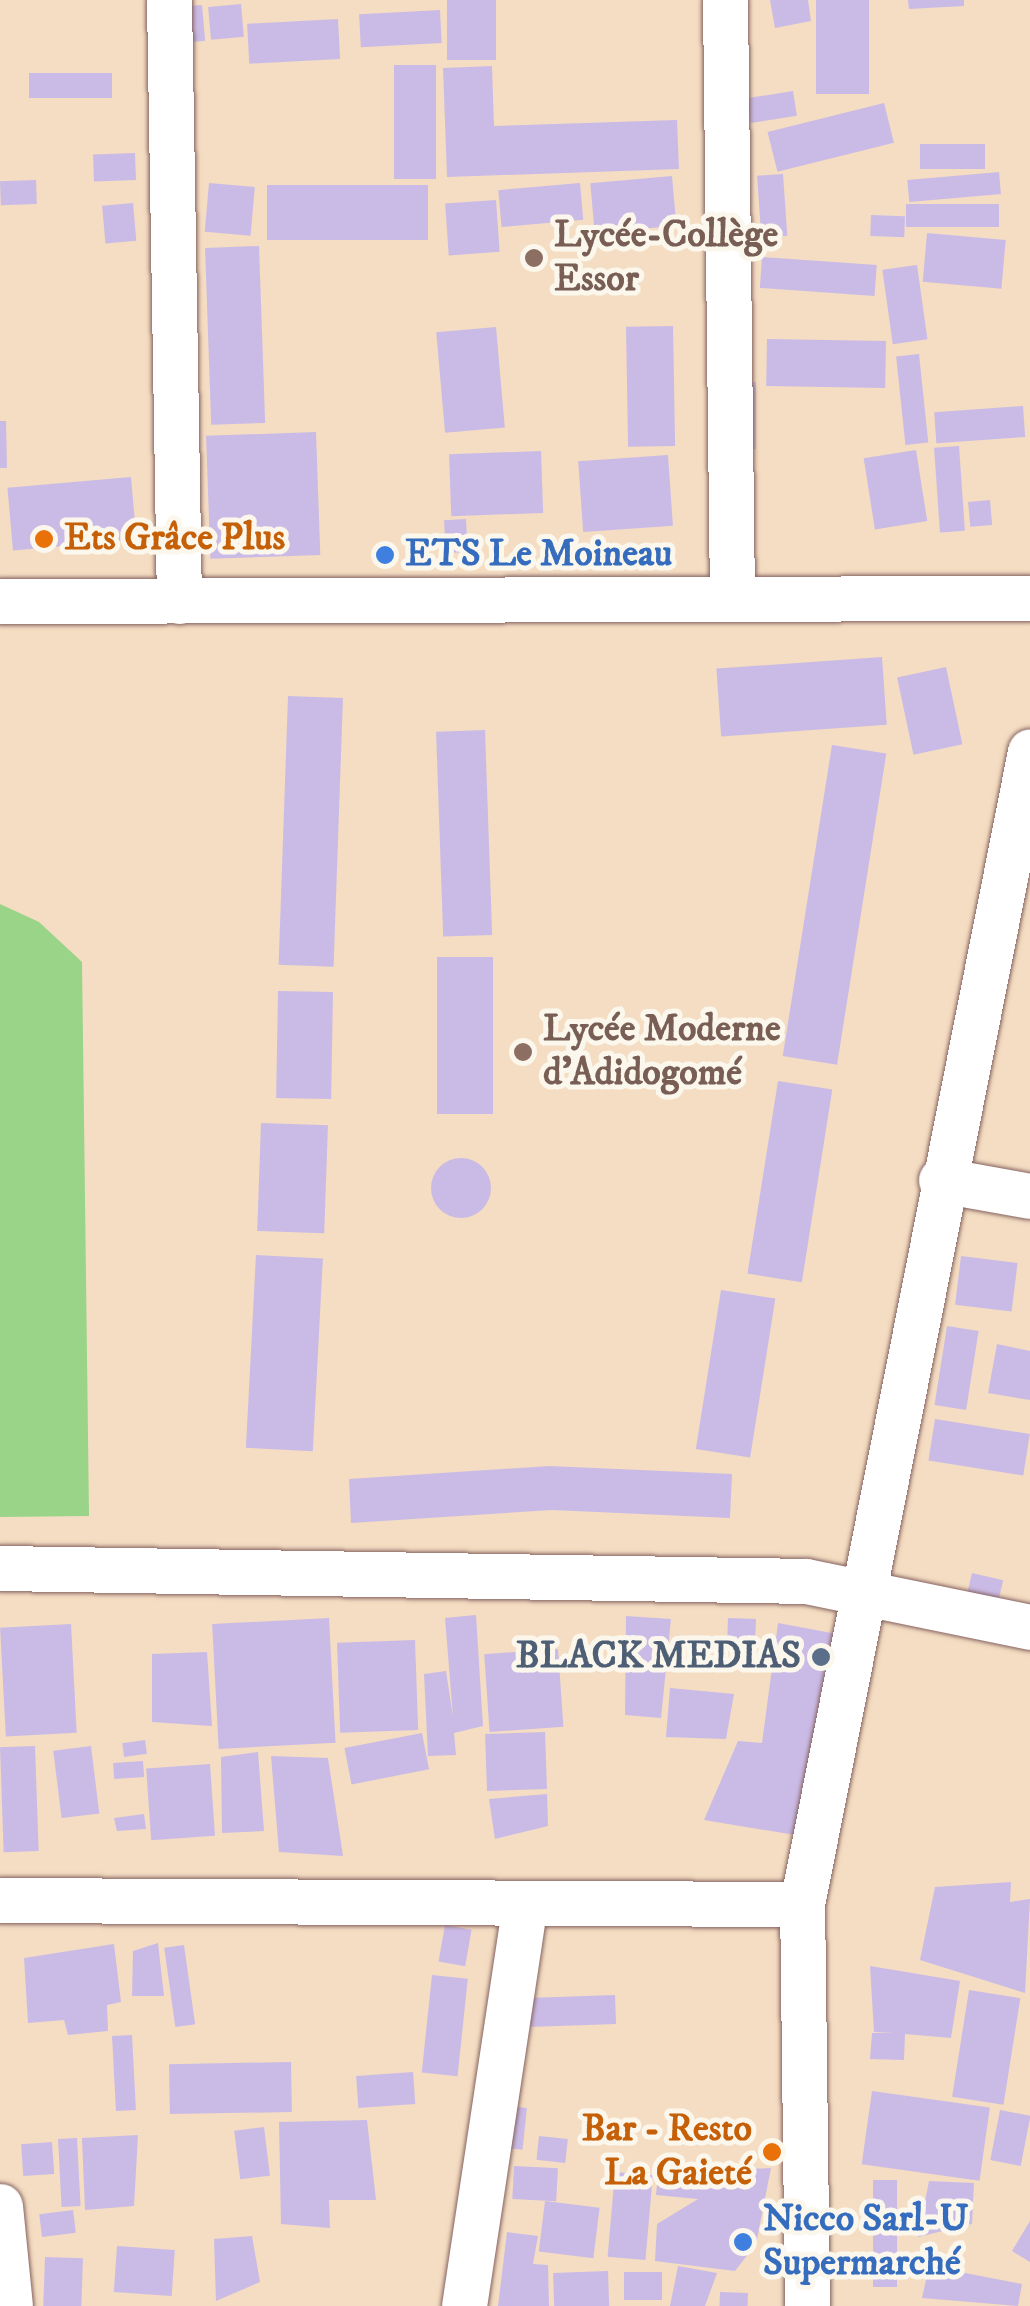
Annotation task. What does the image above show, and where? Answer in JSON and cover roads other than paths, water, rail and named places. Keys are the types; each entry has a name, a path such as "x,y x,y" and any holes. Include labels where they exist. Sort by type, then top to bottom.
{"street":[{"path":"169,0 179,602"},
{"path":"725,0 732,596"},
{"path":"0,602 732,596 1030,598"},
{"path":"808,2306 802,1904 941,1180 1030,751"},
{"path":"941,1180 1030,1196"},
{"path":"0,1568 786,1581 864,1590 1030,1627"},
{"path":"0,1900 802,1904"},
{"path":"464,2306 525,1904"},
{"path":"0,2206 10,2306"}],"place":[{"name":"Lycée-Collège Essor","path":"534,258"},
{"name":"Ets Grâce Plus","path":"44,539"},
{"name":"ETS Le Moineau","path":"385,555"},
{"name":"Lycée Moderne d'Adidogomé","path":"523,1052"},
{"name":"BLACK MEDIAS","path":"821,1657"},
{"name":"Bar - Resto La Gaieté","path":"772,2152"},
{"name":"Nicco Sarl-U Supermarché","path":"743,2242"}]}
